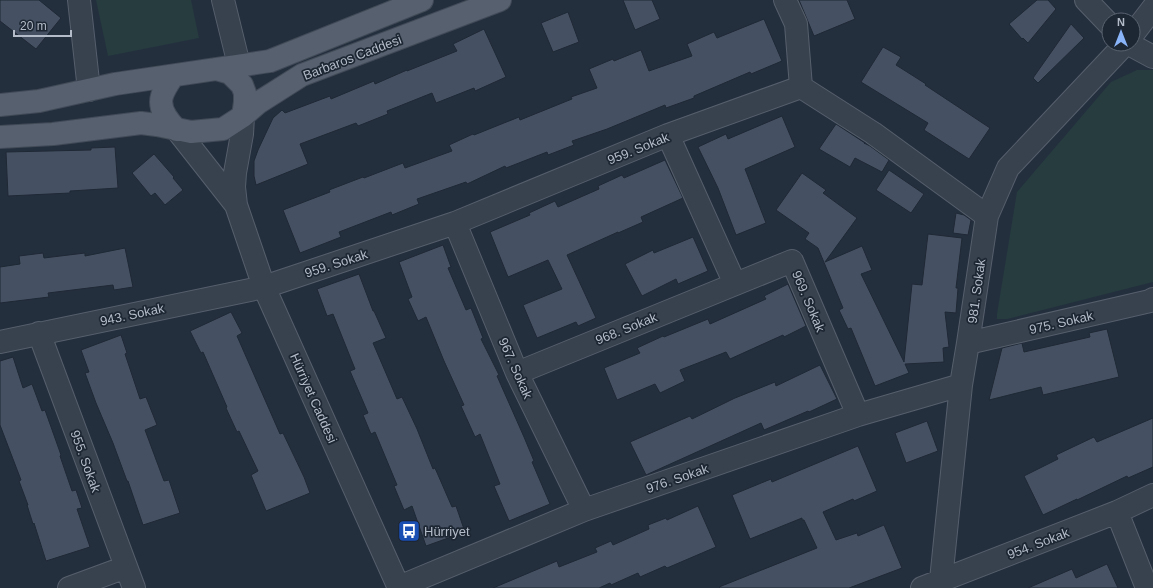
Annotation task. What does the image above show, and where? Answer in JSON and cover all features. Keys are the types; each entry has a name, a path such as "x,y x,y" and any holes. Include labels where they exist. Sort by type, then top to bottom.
{"main road":[{"name":"Barbaros Caddesi","path":"0,105 39,101 115,84 270,61 422,0"},
{"name":"Barbaros Caddesi","path":"0,137 53,134 140,123 191,132 223,129 302,75 500,0"},
{"name":"Hürriyet Caddesi","path":"216,69 230,73 242,85 245,93 243,116"},
{"name":"Hürriyet Caddesi","path":"173,76 162,96 161,107 170,122 178,130"}],"street":[{"path":"79,0 89,90"},
{"path":"223,0 239,65"},
{"path":"785,0 796,24 801,87 873,133 987,216"},
{"path":"1086,0 1101,16"},
{"path":"1141,24 1153,8"},
{"path":"1141,50 1153,57"},
{"name":"981. Sokak","path":"942,584 961,386 987,216 1008,168 1117,52"},
{"name":"959. Sokak","path":"264,287 455,223 668,135 801,87"},
{"name":"Hürriyet Caddesi","path":"243,116 242,134 235,173 234,187 236,205 264,287 399,588"},
{"name":"Hürriyet Caddesi","path":"178,130 236,205"},
{"path":"668,135 735,284"},
{"name":"967. Sokak","path":"455,223 517,373 584,510"},
{"name":"969. Sokak","path":"735,284 792,261 858,415"},
{"name":"968. Sokak","path":"517,373 735,284"},
{"name":"943. Sokak","path":"0,342 264,287"},
{"name":"975. Sokak","path":"968,343 1150,301 1153,299"},
{"name":"955. Sokak","path":"39,333 134,588"},
{"name":"976. Sokak","path":"399,588 584,510 858,415 961,386"},
{"name":"954. Sokak","path":"922,588 942,584 1117,512 1153,495"},
{"path":"1117,512 1147,588"},
{"path":"69,588 126,567"}],"green space":[{"path":"96,0 191,0 199,38 108,56"},
{"path":"1137,70 1153,70 1153,282 1007,319 997,319 1017,192 1111,82"}],"building":[{"path":"0,0 39,0 61,18 36,49 0,21"},
{"path":"623,0 652,0 660,19 635,30"},
{"path":"799,0 847,0 855,19 814,36"},
{"path":"1037,0 1048,0 1056,9 1028,43 1023,38 1022,39 1009,24"},
{"path":"568,12 579,42 553,52 541,23"},
{"path":"764,19 782,61 751,74 750,72 694,96 694,98 666,108 665,105 607,129 572,141 574,145 548,155 547,152 506,168 505,166 467,184 466,182 417,199 419,204 392,215 391,212 339,232 341,237 300,253 283,210 330,192 329,190 403,163 405,168 452,151 449,145 473,134 474,135 519,117 520,120 572,99 571,97 597,88 589,69 613,59 614,61 641,50 649,71 692,56 687,44 714,32 717,38"},
{"path":"1071,24 1084,38 1038,83 1033,78"},
{"path":"484,29 506,77 475,91 474,88 436,103 432,93 387,111 388,114 358,126 356,123 300,144 308,164 256,185 254,176 254,161 273,118 282,110 285,113 330,96 331,99 374,81 375,84 457,51 453,44"},
{"path":"883,47 901,57 896,65 990,128 969,159 924,130 928,123 861,82"},
{"path":"782,116 795,147 745,169 766,223 736,235 718,188 698,147 726,134 728,139"},
{"path":"836,124 889,160 882,172 855,158 850,167 819,149"},
{"path":"115,147 118,188 70,191 70,193 8,196 6,152 91,150 91,148"},
{"path":"154,154 183,190 165,205 155,193 151,196 132,173"},
{"path":"665,160 683,198 641,217 643,222 567,255 596,318 578,326 576,322 537,338 523,305 562,289 548,260 508,277 490,232 530,215 529,213 555,201 558,207 599,189 598,186 622,175 624,178"},
{"path":"889,170 924,194 911,213 876,190"},
{"path":"802,173 826,190 823,193 857,218 825,262 862,246 872,270 861,274 904,362 912,284 922,285 928,234 962,238 956,288 958,288 956,313 945,312 949,347 943,348 944,362 905,364 909,373 875,386 851,328 848,329 839,310 843,308 818,248 805,239 809,233 776,210"},
{"path":"956,213 964,215 971,220 968,235 953,233"},
{"path":"693,237 708,271 678,284 676,279 642,296 625,264 653,250 654,253"},
{"path":"443,245 451,267 448,268 466,310 471,308 483,338 481,339 499,375 497,376 534,461 532,462 550,504 509,521 494,486 500,484 480,434 475,437 461,406 464,405 426,317 418,321 408,299 412,297 399,262"},
{"path":"125,248 133,287 114,290 113,285 48,293 49,297 0,303 0,267 20,264 19,256 43,253 44,258 85,253 85,256"},
{"path":"359,274 373,311 386,338 373,343 397,399 402,397 433,469 435,468 452,507 456,506 465,532 426,546 412,506 404,510 394,486 397,485 375,432 371,434 363,415 368,413 350,371 355,369 333,314 327,316 317,289"},
{"path":"788,284 806,326 784,337 783,335 730,359 726,352 680,370 685,381 660,393 655,384 617,400 604,368 640,353 637,348 663,336 664,337 708,319 710,324 766,299 764,296"},
{"path":"231,312 242,333 237,336 280,434 283,433 310,493 266,511 251,475 258,471 239,431 237,432 203,352 201,353 190,331"},
{"path":"1107,329 1119,377 1043,395 1041,387 989,400 1002,348 1022,343 1024,352 1090,337 1089,333"},
{"path":"121,335 127,353 125,354 140,399 146,397 157,425 145,430 164,481 169,480 180,513 143,525 128,481 85,373 89,372 81,350"},
{"path":"13,357 23,388 32,384 42,411 45,410 72,491 76,490 82,508 77,509 90,547 46,561 19,481 21,480 0,425 0,361"},
{"path":"820,365 837,399 764,430 761,423 646,475 630,442 690,416 692,419 735,398 775,382 776,386"},
{"path":"1153,418 1153,467 1128,478 1127,476 1043,515 1024,476 1058,459 1056,455 1094,437 1097,442"},
{"path":"927,421 938,451 906,463 895,433"},
{"path":"858,446 877,491 854,501 853,499 823,512 836,540 857,533 858,536 884,525 902,568 849,588 720,588 719,587 817,548 802,518 750,539 732,495 771,479 772,482"},
{"path":"698,506 716,547 667,568 665,566 640,577 638,573 611,585 610,583 599,588 493,588 557,561 559,567 597,552 595,548 611,541 613,545 649,529 648,525 666,518 667,520"},
{"path":"1107,564 1118,588 1028,588 1072,569 1076,578"}],"place":[{"name":"Hürriyet","path":"409,531"}]}
